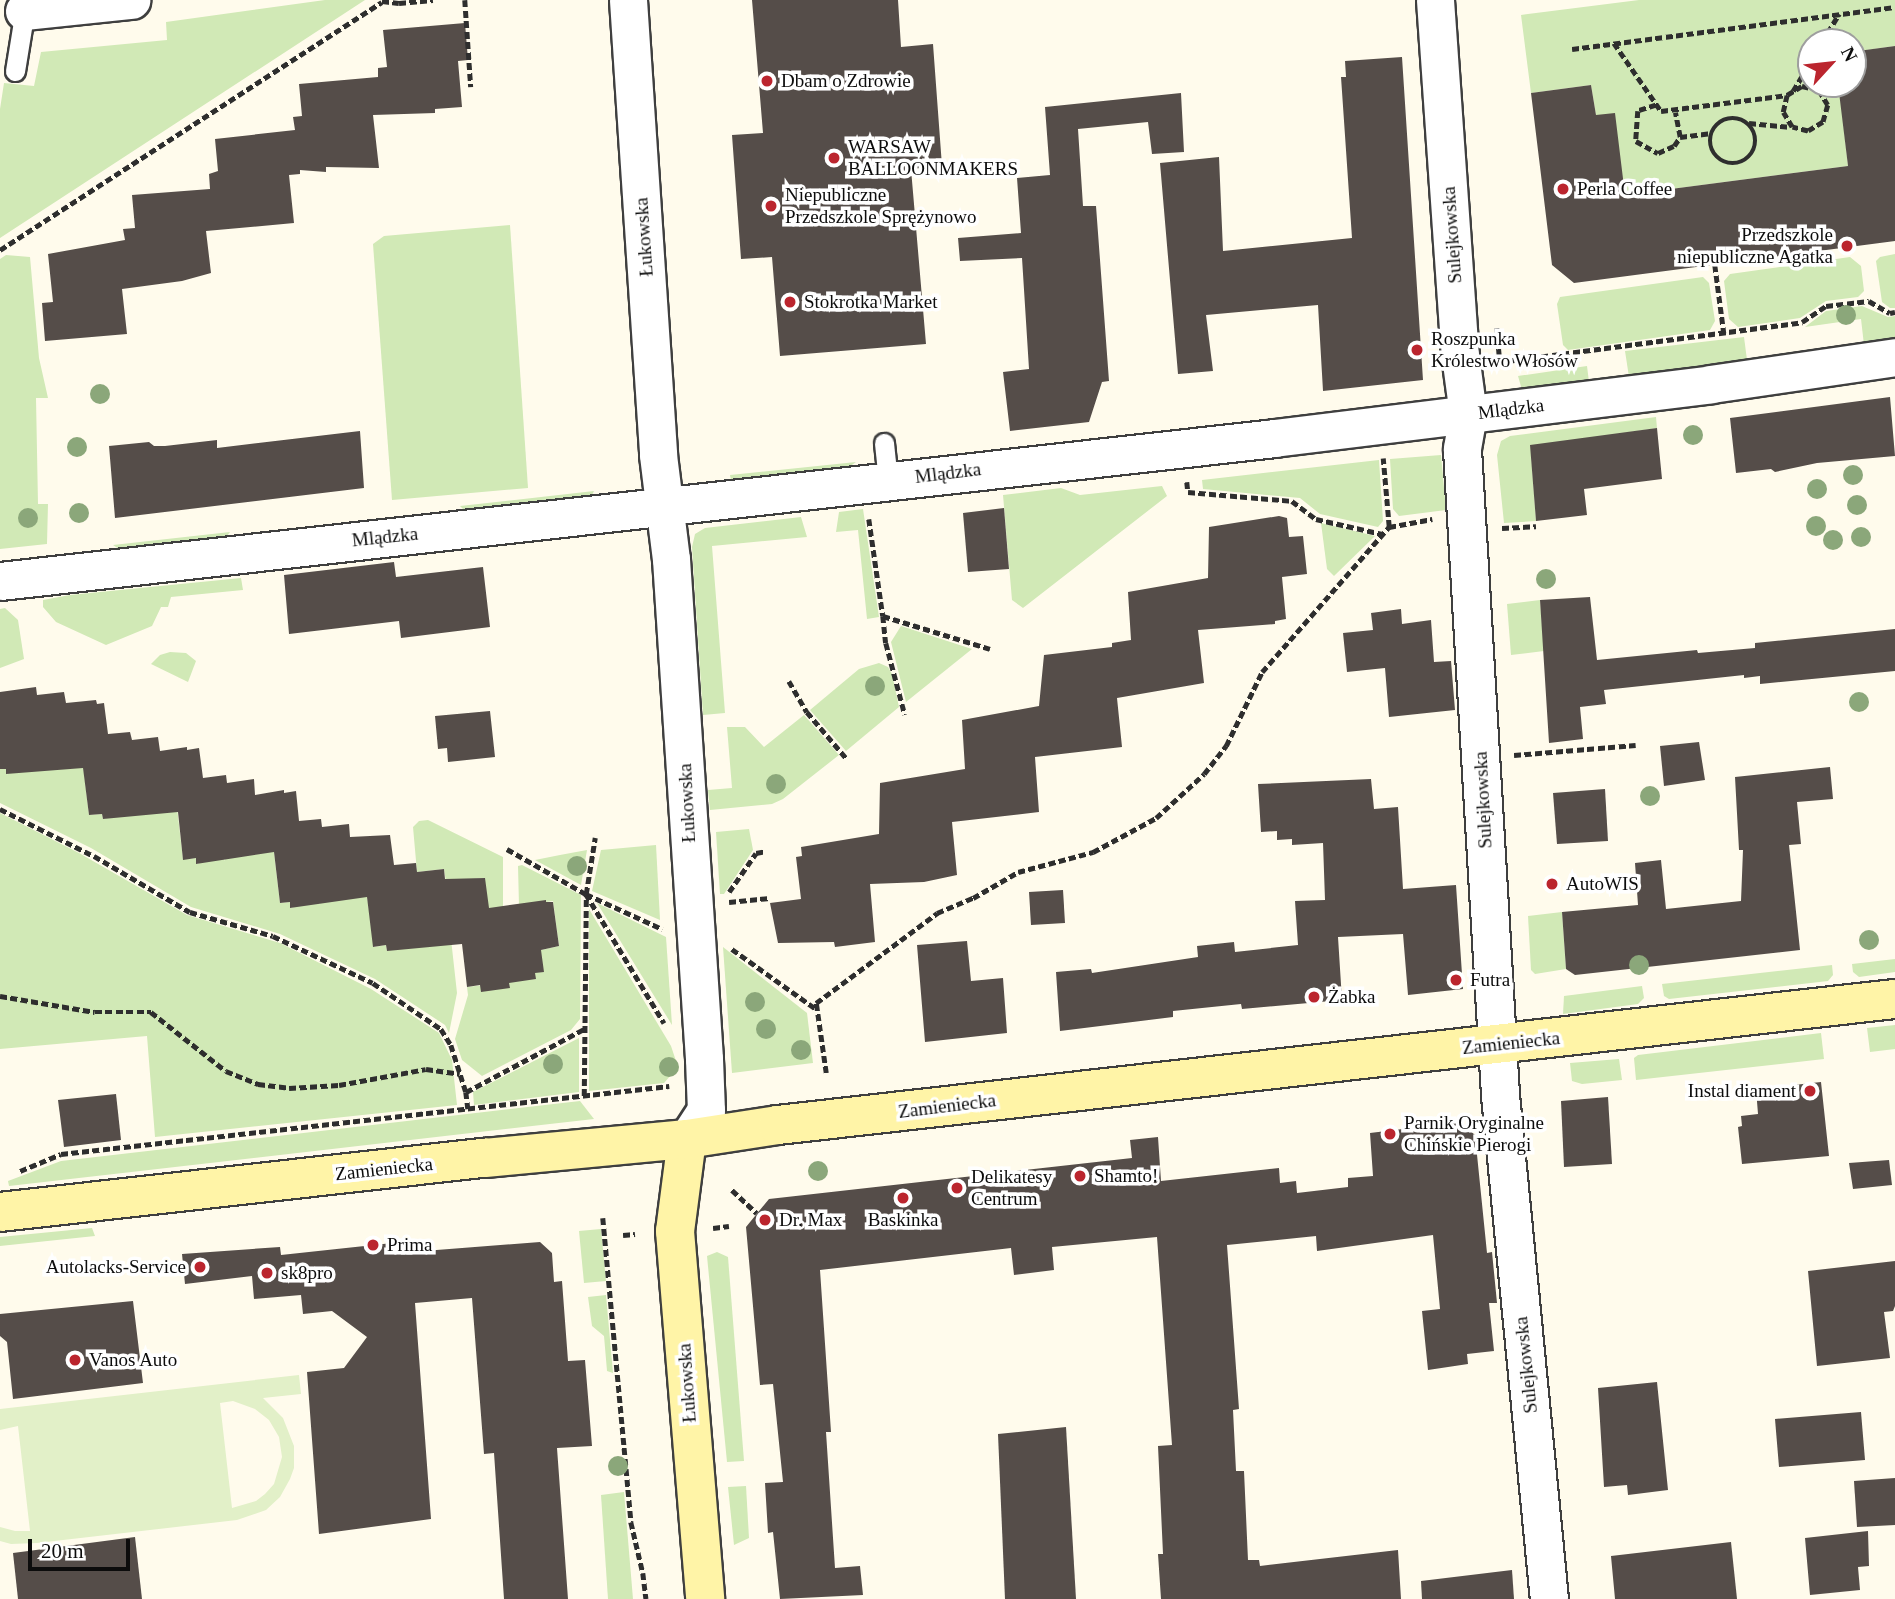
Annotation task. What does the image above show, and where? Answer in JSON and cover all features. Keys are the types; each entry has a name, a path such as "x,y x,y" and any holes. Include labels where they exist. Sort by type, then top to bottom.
{"street":[{"path":"25,6 131,0"},
{"name":"Łukowska","path":"628,0 663,507 672,573 706,1110 687,1139 675,1230 705,1599"},
{"name":"Sulejkowska","path":"1434,0 1460,355 1468,414 1462,449 1497,1044 1549,1599"},
{"name":"Mlądzka","path":"0,581 1468,414 1895,357"},
{"name":"Zamieniecka","path":"0,1212 485,1158 687,1139 778,1125 1895,999"}],"lane":[{"path":"15,71 25,6"},
{"path":"884,443 888,480"}],"path":[{"path":"0,250 382,1 433,0"},
{"path":"465,0 471,88"},
{"path":"1572,49 1895,7"},
{"path":"1830,28 1839,14"},
{"path":"1614,43 1661,111 1675,112 1790,93 1802,86 1819,90 1828,105 1823,122 1808,131 1749,123 1734,117 1718,122 1712,133 1712,152 1724,163 1740,163 1753,153 1756,138 1749,123"},
{"path":"1792,127 1783,112 1797,82"},
{"path":"1656,105 1638,111 1636,141 1658,153 1674,146 1679,137 1675,112"},
{"path":"1679,137 1712,133"},
{"path":"1715,265 1724,333"},
{"path":"1500,362 1802,323 1826,306 1869,301 1895,312"},
{"path":"1389,527 1383,456 1396,454"},
{"path":"1188,492 1292,502 1316,519 1382,534"},
{"path":"869,517 886,643 905,715"},
{"path":"825,1073 816,1003 937,913 973,898 1018,872 1093,852 1156,818 1204,774 1226,746 1262,672 1382,534 1396,523 1436,519"},
{"path":"1496,528 1536,526"},
{"path":"883,616 990,649"},
{"path":"789,681 807,712 847,759"},
{"path":"1513,755 1636,746"},
{"path":"0,808 94,856 190,912 273,936 373,983 441,1029 452,1045 466,1092 468,1110"},
{"path":"584,1096 586,894 595,838"},
{"path":"507,849 586,894 669,932"},
{"path":"766,851 756,853 725,903 770,898"},
{"path":"586,894 669,1030"},
{"path":"728,946 817,1010"},
{"path":"0,996 95,1012 151,1012 226,1071 258,1084 289,1088 339,1085 426,1069 460,1074"},
{"path":"466,1092 584,1029"},
{"path":"12,1174 61,1154 670,1086 674,1077"},
{"path":"732,1190 757,1213"},
{"path":"603,1218 631,1522 646,1599"},
{"path":"705,1228 729,1226"},
{"path":"623,1236 635,1234"}],"green space":[{"path":"325,0 365,0 0,238 0,109 4,83 34,86 41,52 167,40 166,22"},
{"path":"1639,0 1895,0 1895,46 1867,50 1867,28 1797,28 1797,98 1841,98 1848,166 1625,195 1596,115 1591,85 1531,93 1521,15"},
{"path":"510,225 528,488 392,500 373,244 384,236"},
{"path":"1895,254 1895,308 1890,308 1882,302 1876,261 1880,257"},
{"path":"6,255 30,257 39,358 48,398 36,398 38,504 48,504 47,544 0,549 0,259"},
{"path":"1850,257 1861,266 1864,291 1858,297 1826,301 1800,318 1738,327 1729,319 1724,281 1730,274"},
{"path":"1703,277 1709,283 1715,321 1710,330 1568,350 1563,345 1557,304 1560,297"},
{"path":"1862,306 1888,317 1895,316 1895,340 1864,345 1861,319 1805,327 1826,311"},
{"path":"1744,337 1747,360 1629,377 1625,351"},
{"path":"1587,366 1589,382 1522,390 1518,376"},
{"path":"1656,417 1657,428 1534,447 1531,453 1536,521 1504,523 1497,455 1501,441 1510,436"},
{"path":"1441,455 1446,510 1399,516 1393,509 1390,459"},
{"path":"1379,460 1383,521 1378,527 1320,514 1300,498 1203,489 1202,480"},
{"path":"856,462 849,467 731,480 730,475"},
{"path":"1162,486 1167,496 1023,608 1012,600 1003,495 1061,488 1080,495"},
{"path":"594,491 592,495 464,510 460,506"},
{"path":"863,509 879,617 867,619 858,530 836,532 839,512"},
{"path":"801,517 807,537 712,546 725,713 703,715 692,547 695,534 705,528"},
{"path":"1321,523 1375,536 1334,576 1327,569"},
{"path":"230,532 227,536 119,549 113,545"},
{"path":"241,578 243,590 171,597 168,607 161,607 152,626 106,645 56,622 43,607 43,600 70,595"},
{"path":"1540,600 1544,651 1511,655 1507,604"},
{"path":"5,608 18,620 24,659 0,668 0,609"},
{"path":"901,626 972,649 906,702 891,642"},
{"path":"170,652 186,653 196,661 188,682 151,664 160,655"},
{"path":"879,663 888,667 892,674 899,707 846,751 810,710 859,669"},
{"path":"804,715 839,755 783,799 772,804 710,810 708,790 732,788 727,727 745,727 764,747"},
{"path":"82,756 89,815 102,814 103,819 176,799 183,859 196,858 197,864 222,855 225,861 224,849 273,844 280,903 290,902 291,908 318,899 320,905 319,893 366,888 374,947 386,945 387,951 450,930 457,993 449,1033 445,1025 375,979 280,934 191,907 91,848 0,803 0,769 6,769 8,775 8,769"},
{"path":"0,813 79,853 187,915 280,943 371,989 439,1033 452,1060 457,1105 155,1137 147,1036 0,1049"},
{"path":"428,820 503,857 503,911 489,913 484,878 446,882 444,869 417,872 413,827 419,821"},
{"path":"749,829 753,850 724,894 720,894 716,832"},
{"path":"656,845 660,920 592,891 601,850"},
{"path":"587,850 581,885 535,860 560,855"},
{"path":"522,865 581,895 580,1019 571,1030 482,1076 462,1060 455,1039 468,995 467,987 509,982 541,950 559,946 553,901 519,906 518,866"},
{"path":"597,903 666,937 672,1025"},
{"path":"589,909 671,1046 678,1067 664,1083 589,1091"},
{"path":"1562,912 1566,969 1535,974 1531,970 1528,916"},
{"path":"723,947 807,1013 813,1063 732,1073"},
{"path":"1895,959 1895,972 1859,977 1853,972 1852,964"},
{"path":"1832,965 1833,975 1828,981 1669,999 1664,996 1662,984"},
{"path":"1642,986 1644,998 1638,1004 1563,1014 1564,996"},
{"path":"1895,1025 1895,1049 1870,1052 1867,1028"},
{"path":"1821,1033 1824,1059 1636,1080 1634,1058 1638,1055"},
{"path":"579,1038 579,1092 474,1105 473,1092"},
{"path":"1619,1059 1622,1080 1582,1084 1572,1081 1570,1063"},
{"path":"580,1101 594,1119 9,1186 8,1181 61,1161"},
{"path":"92,1228 95,1236 0,1246 0,1237"},
{"path":"601,1229 606,1281 584,1283 579,1231"},
{"path":"717,1252 728,1257 744,1461 727,1462 707,1256"},
{"path":"606,1295 613,1373 607,1371 604,1336 592,1326 588,1297"},
{"path":"299,1375 301,1394 263,1398 283,1418 294,1446 294,1468 290,1479 280,1497 266,1510 237,1520 37,1543 11,1544 0,1541 0,1527 30,1531 18,1426 0,1430 0,1409","holes":["233,1401 255,1409 269,1420 279,1437 282,1457 274,1484 265,1494 256,1501 232,1508 220,1403"]},
{"path":"746,1486 749,1538 734,1545 728,1487"},
{"path":"624,1492 633,1599 608,1599 601,1495"}],"building":[{"path":"752,0 898,0 901,47 933,44 942,166 911,169 926,344 780,356 772,257 741,259 732,135 763,133"},
{"path":"465,23 468,60 458,61 462,107 435,109 435,113 373,115 379,168 326,167 326,172 300,170 300,174 289,175 294,223 206,231 211,273 182,281 122,289 127,334 45,341 42,303 53,302 48,254 125,240 123,229 135,228 132,195 210,189 209,174 218,171 215,139 295,130 293,117 302,116 299,84 378,77 378,68 387,67 383,30"},
{"path":"1895,46 1895,241 1574,283 1552,265 1531,93 1591,85 1596,115 1615,113 1625,195 1848,166 1840,98 1867,98 1867,50"},
{"path":"1402,57 1423,380 1323,391 1318,305 1206,315 1213,371 1178,374 1160,163 1219,157 1223,251 1352,238 1341,77 1346,77 1345,61"},
{"path":"1181,93 1184,152 1152,154 1148,122 1078,129 1083,206 1096,206 1109,381 1102,382 1089,422 1010,431 1003,372 1029,369 1022,258 960,261 958,238 1021,233 1017,178 1050,175 1045,107"},
{"path":"1890,397 1895,456 1817,463 1775,472 1771,469 1736,473 1730,418"},
{"path":"1657,428 1662,479 1584,489 1587,515 1536,521 1530,445"},
{"path":"360,431 364,488 115,518 109,446 149,442 154,446 165,446 217,440 217,448"},
{"path":"1004,508 1009,569 968,572 963,513"},
{"path":"1279,516 1287,518 1289,537 1303,536 1307,574 1282,577 1286,619 1275,621 1275,624 1198,630 1204,683 1117,698 1122,747 1035,757 1039,812 952,822 957,875 924,882 870,884 875,942 835,947 834,942 778,943 770,903 801,899 796,857 802,856 801,847 879,834 880,783 965,769 962,720 1039,706 1044,655 1112,647 1112,643 1131,640 1128,592 1208,578 1209,527"},
{"path":"394,562 396,577 483,567 490,627 401,638 399,621 289,634 284,575"},
{"path":"1590,597 1597,660 1697,650 1698,653 1755,648 1755,643 1895,629 1895,671 1760,684 1760,676 1744,678 1744,675 1604,690 1606,704 1580,707 1583,739 1549,743 1540,600"},
{"path":"1401,609 1402,624 1431,620 1434,662 1451,661 1455,710 1389,717 1385,668 1347,672 1343,633 1373,630 1371,613"},
{"path":"36,687 37,695 64,692 66,703 96,700 97,704 104,703 108,734 130,732 132,740 158,737 160,751 199,748 203,778 226,775 227,783 254,779 255,795 284,790 284,793 296,791 299,821 321,819 322,827 349,824 350,837 390,835 394,865 416,863 417,872 444,869 445,879 485,878 489,908 546,900 553,902 559,946 541,950 544,972 535,973 536,979 509,983 510,988 481,992 480,985 467,987 462,944 387,951 386,945 373,947 367,897 290,908 290,902 280,903 274,852 196,864 196,858 183,860 178,812 103,819 102,814 89,815 83,768 6,774 6,769 0,769 0,692"},
{"path":"490,711 495,757 448,762 447,748 438,749 435,716"},
{"path":"1699,742 1705,780 1664,786 1660,746"},
{"path":"1830,767 1833,799 1797,802 1801,844 1789,845 1800,950 1575,975 1566,969 1562,912 1638,905 1635,863 1661,860 1666,909 1741,901 1743,850 1739,850 1735,777"},
{"path":"1371,779 1374,809 1398,807 1403,889 1456,885 1463,989 1408,995 1403,934 1338,937 1342,1000 1242,1009 1241,1004 1173,1011 1173,1017 1060,1031 1056,972 1091,969 1092,973 1198,957 1197,946 1234,942 1235,952 1298,945 1295,901 1325,900 1323,843 1292,845 1292,839 1277,840 1277,831 1261,832 1258,784"},
{"path":"1605,789 1608,841 1557,844 1553,793"},
{"path":"1063,890 1065,923 1031,925 1029,892"},
{"path":"967,941 971,981 1003,978 1007,1033 925,1042 917,945"},
{"path":"1821,1082 1829,1156 1742,1164 1738,1127 1742,1126 1741,1116 1758,1114 1756,1089"},
{"path":"116,1094 121,1140 64,1147 58,1100"},
{"path":"1608,1097 1612,1164 1564,1167 1561,1101"},
{"path":"1460,1122 1475,1135 1487,1253 1492,1252 1497,1303 1489,1303 1494,1351 1467,1354 1468,1364 1428,1370 1422,1311 1440,1309 1433,1235 1317,1251 1316,1236 1227,1245 1239,1409 1233,1410 1236,1471 1244,1471 1248,1560 1259,1560 1260,1566 1398,1550 1401,1599 1161,1599 1158,1554 1163,1554 1158,1446 1172,1445 1157,1237 1052,1247 1054,1270 1014,1275 1011,1248 820,1270 831,1432 826,1432 835,1568 860,1566 863,1595 780,1599 773,1532 768,1533 765,1483 783,1482 773,1384 760,1385 746,1227 769,1199 1132,1158 1130,1140 1158,1137 1161,1181 1279,1168 1280,1183 1296,1181 1297,1193 1348,1187 1348,1178 1373,1176 1370,1133"},
{"path":"1889,1160 1892,1185 1853,1189 1849,1163"},
{"path":"411,1241 411,1252 540,1242 552,1253 554,1282 562,1281 568,1361 585,1360 592,1446 557,1448 568,1599 504,1599 494,1453 484,1454 472,1298 415,1303 431,1519 319,1534 307,1372 344,1368 367,1337 332,1311 303,1314 301,1295 254,1299 252,1276 185,1284 182,1254 280,1247 281,1255"},
{"path":"1895,1261 1895,1306 1893,1311 1884,1312 1890,1358 1817,1366 1808,1271"},
{"name":"Vanos Auto","path":"133,1301 143,1383 13,1399 7,1342 0,1336 0,1314"},
{"path":"1657,1382 1668,1490 1628,1495 1627,1485 1604,1487 1598,1388"},
{"path":"1861,1412 1865,1460 1779,1467 1775,1419"},
{"path":"1066,1427 1076,1599 1005,1599 998,1434"},
{"path":"1895,1478 1895,1525 1857,1527 1854,1481"},
{"path":"1868,1531 1869,1566 1858,1567 1860,1590 1810,1595 1805,1538"},
{"path":"135,1537 142,1599 18,1599 13,1553"},
{"path":"1731,1542 1737,1599 1615,1599 1611,1556"},
{"path":"1512,1570 1514,1599 1422,1599 1421,1581"}],"place":[{"name":"Dbam o Zdrowie","path":"767,81"},
{"name":"WARSAW BALLOONMAKERS","path":"834,158"},
{"name":"Perla Coffee","path":"1563,189"},
{"name":"Niepubliczne Przedszkole Sprężynowo","path":"771,206"},
{"name":"Przedszkole niepubliczne Agatka","path":"1847,246"},
{"name":"Stokrotka Market","path":"790,302"},
{"name":"Roszpunka Królestwo Włosów","path":"1417,350"},
{"name":"AutoWIS","path":"1552,884"},
{"name":"Futra","path":"1456,980"},
{"name":"Żabka","path":"1314,997"},
{"name":"Instal diament","path":"1810,1091"},
{"name":"Parnik Oryginalne Chińskie Pierogi","path":"1390,1134"},
{"name":"Shamto!","path":"1080,1176"},
{"name":"Delikatesy Centrum","path":"957,1188"},
{"name":"Baskinka","path":"903,1198"},
{"name":"Dr. Max","path":"765,1220"},
{"name":"Prima","path":"373,1245"},
{"name":"Autolacks-Service","path":"200,1267"},
{"name":"sk8pro","path":"267,1273"},
{"name":"Vanos Auto","path":"75,1360"}]}
